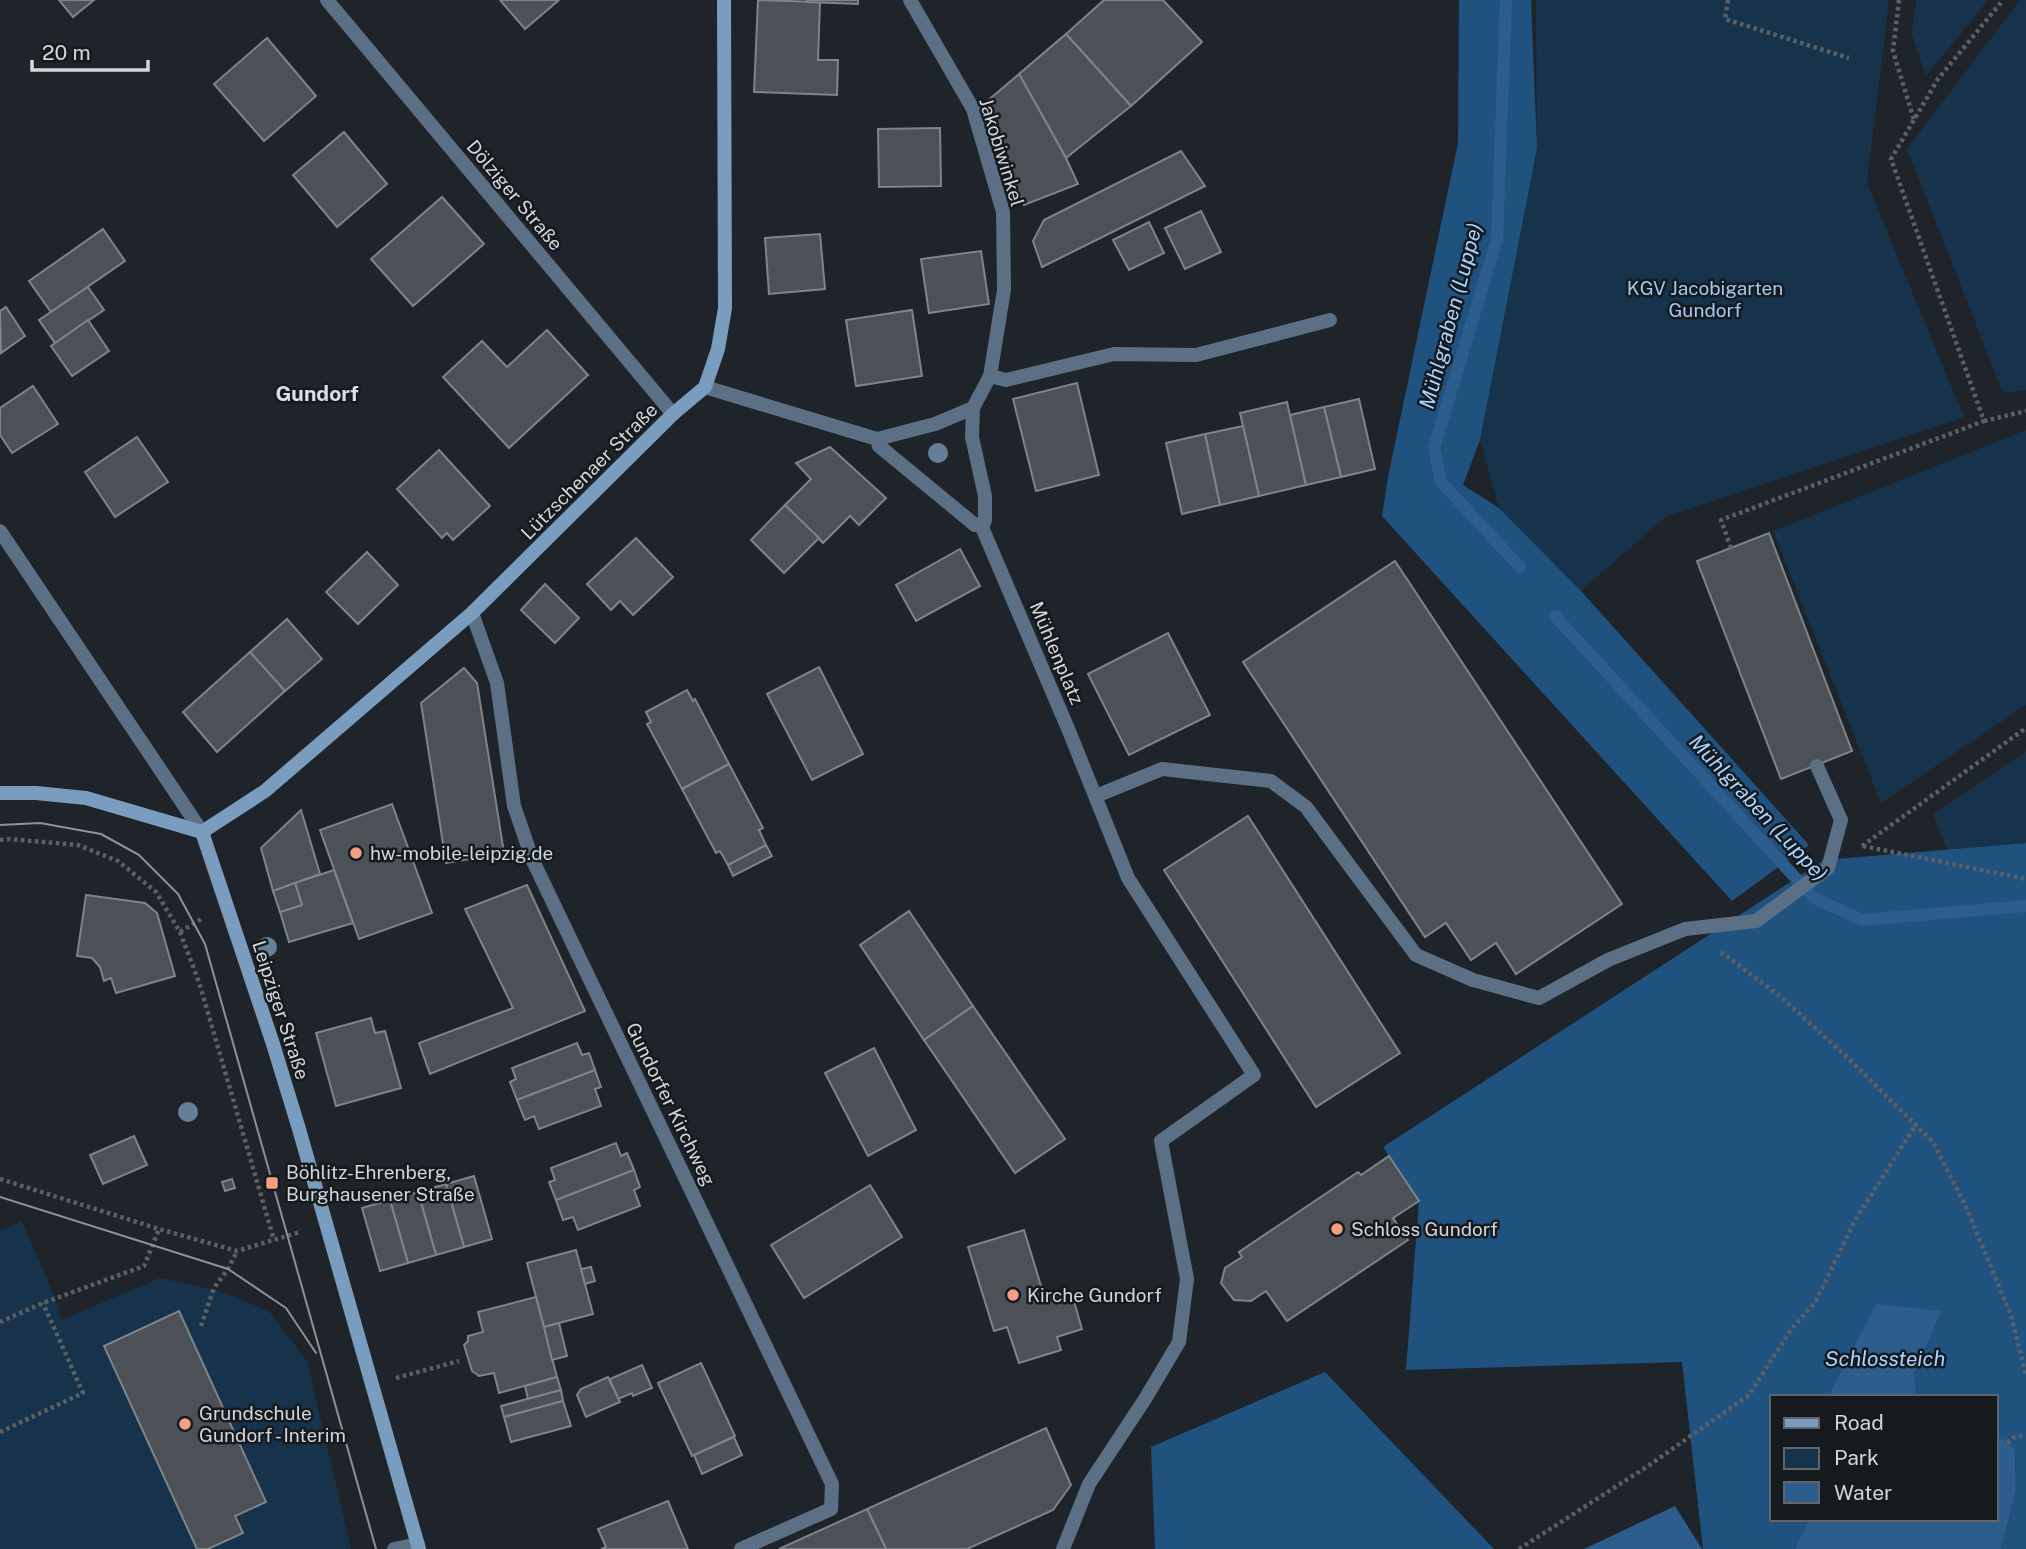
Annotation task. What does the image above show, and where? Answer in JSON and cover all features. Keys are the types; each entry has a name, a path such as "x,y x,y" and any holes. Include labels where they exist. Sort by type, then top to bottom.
{"street":[{"name":"Dölziger Straße","path":"327,0 673,414"},
{"path":"724,0 725,308 718,349 705,387 877,439 934,424 973,408"},
{"name":"Jakobiwinkel","path":"910,0 973,108 1003,212 1004,290 990,376 973,408"},
{"path":"990,376 1006,380 1114,354 1196,355 1330,320"},
{"name":"Lützschenaer Straße","path":"202,832 265,791 472,613 673,414 705,387"},
{"name":"Mühlenplatz","path":"973,408 972,438 985,496 985,520 981,524 1128,878 1254,1075 1161,1141 1187,1279 1179,1342 1145,1399 1088,1484 1063,1549"},
{"path":"877,439 879,446 975,525 981,524"},
{"name":"Leipziger Straße","path":"0,531 202,832 273,1044 419,1546"},
{"name":"Gundorfer Kirchweg","path":"472,613 497,683 514,806 533,861 832,1484 831,1509 741,1549"},
{"path":"1096,796 1162,769 1271,781 1306,807 1416,955 1473,980 1539,998 1608,960 1685,929 1756,921 1828,868 1841,820 1817,766"},
{"path":"0,793 86,798 202,832"},
{"path":"394,1549 419,1546"}],"path":[{"path":"1728,0 1725,19 1849,58"},
{"path":"1899,0 1893,51 1914,120"},
{"path":"1984,421 1891,159 1938,79 2003,0"},
{"path":"1731,548 1721,520 1984,421 2026,411"},
{"path":"1828,868 1863,846 2026,728"},
{"path":"0,840 78,845 118,861 156,892 180,932 200,982 274,1240"},
{"path":"1863,846 2026,879"},
{"path":"1685,929 1731,958 1781,997 1848,1058 1933,1142 1966,1208 2011,1315 2026,1375"},
{"path":"1519,1549 1648,1466 1749,1395 1790,1331 1816,1301 1854,1222 1915,1126"},
{"path":"0,1179 237,1251 327,1224"},
{"path":"0,1322 43,1303 144,1266 159,1229"},
{"path":"201,1326 214,1288 237,1251"},
{"path":"0,1432 83,1393 43,1303"},
{"path":"373,1385 459,1361"},
{"path":"2007,1443 2013,1438 2026,1435"}],"green space":[{"name":"KGV Jacobigarten Gundorf","path":"1536,0 1889,0 1867,183 1964,417 1665,517 1581,591 1499,508 1480,440 1537,148"},
{"path":"1916,0 1988,0 1926,76 1912,34"},
{"path":"2020,0 2026,0 2026,390 2003,393 1907,149"},
{"path":"2026,430 2026,705 1881,803 1773,531"},
{"path":"2026,751 2026,843 1947,850 1933,814"},
{"path":"22,1221 55,1298 61,1320 160,1278 220,1291 269,1311 307,1361 351,1549 0,1549 0,1231"}],"shaded area":[{"path":"1459,0 1531,0 1537,148 1480,440 1463,485 1499,508 1581,591 1809,845 1732,901 1382,516 1458,143"},
{"path":"2026,843 2026,1549 2001,1549 2016,1491 2015,1450 1998,1436 1998,1395 1917,1395 1914,1374 1942,1311 1831,1391 1831,1395 1770,1395 1770,1521 1808,1521 1795,1549 1703,1549 1682,1362 1406,1370 1419,1201 1383,1147 1824,860"},
{"path":"1325,1372 1494,1549 1155,1549 1151,1447"}],"water":[{"name":"Schlossteich","path":"1876,1304 1942,1311 1914,1374 1917,1395 1831,1395"},
{"path":"1998,1436 2015,1449 2016,1491 2001,1549 1795,1549 1808,1521 1998,1521"},
{"path":"1675,1506 1702,1549 1584,1549"}],"building":[{"path":"59,0 94,0 73,17"},
{"path":"500,0 559,0 525,29"},
{"path":"758,0 820,2 818,60 838,60 837,95 754,92"},
{"path":"858,0 858,4 807,2"},
{"path":"1104,0 1163,0 1202,42 1131,106 1066,34"},
{"path":"1066,34 1131,106 1066,158 1019,74"},
{"path":"267,38 316,96 264,141 214,84"},
{"path":"1019,74 1078,184 1024,205 985,103"},
{"path":"940,128 941,186 879,187 878,129"},
{"path":"344,132 387,184 337,227 293,175"},
{"path":"1181,151 1205,186 1042,267 1033,241 1044,220"},
{"path":"442,197 484,244 413,306 371,259"},
{"path":"1201,211 1221,252 1185,269 1165,228"},
{"path":"1149,222 1164,253 1129,270 1113,240"},
{"path":"103,229 125,261 51,312 29,281"},
{"path":"820,234 825,289 769,294 765,238"},
{"path":"981,251 989,304 929,313 921,259"},
{"path":"88,287 104,310 55,343 39,320"},
{"path":"6,307 25,336 1,353 0,311"},
{"path":"912,310 922,376 856,386 846,320"},
{"path":"88,320 109,351 72,376 51,346"},
{"path":"547,330 588,375 509,448 443,377 482,341 507,367"},
{"path":"1077,383 1099,475 1036,491 1013,399"},
{"path":"33,386 58,424 12,453 0,435 0,408"},
{"path":"1359,399 1375,469 1341,477 1324,407"},
{"path":"1287,402 1306,485 1259,496 1240,413"},
{"path":"1324,407 1341,477 1306,485 1290,415"},
{"path":"1243,426 1259,496 1220,505 1205,434"},
{"path":"1205,434 1220,505 1182,514 1166,443"},
{"path":"137,437 168,482 115,517 85,472"},
{"path":"830,447 886,498 859,525 850,516 823,543 785,505 811,479 796,463"},
{"path":"439,450 490,506 453,540 447,533 442,538 397,489"},
{"path":"785,505 819,538 784,573 751,540"},
{"path":"1769,533 1852,751 1781,779 1697,561"},
{"path":"636,538 673,577 633,615 620,601 611,610 587,584"},
{"path":"960,549 980,586 916,621 896,585"},
{"path":"367,552 398,585 358,624 326,592"},
{"path":"1395,561 1622,904 1516,974 1496,943 1471,960 1446,923 1425,937 1243,662"},
{"path":"545,584 579,618 555,643 521,610"},
{"path":"287,619 322,659 285,691 250,652"},
{"path":"1168,633 1210,715 1129,755 1088,674"},
{"path":"250,652 285,691 217,752 183,712"},
{"path":"819,667 863,754 812,780 767,694"},
{"path":"464,668 477,683 504,853 446,863 421,703"},
{"path":"687,690 693,701 695,699 729,764 682,789 647,724 651,722 646,712"},
{"path":"729,764 763,828 759,830 766,845 728,865 720,851 716,853 682,789"},
{"path":"392,804 432,913 359,939 320,830"},
{"path":"301,810 320,874 273,891 261,848"},
{"path":"1248,816 1400,1053 1316,1107 1164,870"},
{"path":"766,845 772,856 733,876 728,865"},
{"path":"334,870 353,923 289,942 280,912 302,905 295,883"},
{"path":"295,883 302,905 280,912 273,891"},
{"path":"527,885 585,1011 430,1074 419,1043 513,1008 465,909"},
{"path":"86,895 145,903 157,913 175,976 116,993 111,978 104,981 100,967 92,958 77,956"},
{"path":"909,911 973,1006 924,1040 860,945"},
{"path":"973,1006 1065,1139 1015,1173 924,1040"},
{"path":"371,1018 375,1033 385,1031 401,1088 336,1106 316,1033"},
{"path":"577,1043 582,1055 589,1053 595,1070 517,1100 510,1082 516,1079 512,1068"},
{"path":"874,1048 916,1130 868,1156 825,1073"},
{"path":"595,1070 601,1087 595,1089 601,1106 539,1129 534,1116 525,1120 517,1100"},
{"path":"134,1136 147,1165 103,1184 90,1155"},
{"path":"616,1143 621,1156 627,1153 634,1170 556,1200 549,1182 555,1180 551,1168"},
{"name":"Schloss Gundorf","path":"1389,1156 1419,1201 1393,1218 1408,1240 1287,1321 1266,1291 1251,1301 1234,1300 1221,1283 1225,1268 1242,1257 1239,1252 1358,1172 1361,1175"},
{"path":"634,1170 640,1187 634,1190 640,1206 578,1230 573,1217 563,1220 556,1200"},
{"path":"474,1176 492,1239 464,1247 446,1184"},
{"path":"232,1179 235,1188 225,1191 222,1182"},
{"path":"446,1184 464,1247 436,1255 418,1192"},
{"path":"870,1185 902,1237 804,1298 771,1245"},
{"path":"418,1192 436,1255 408,1263 390,1200"},
{"path":"390,1200 408,1263 380,1271 362,1208"},
{"name":"Kirche Gundorf","path":"1024,1230 1045,1299 1071,1291 1082,1329 1057,1337 1061,1350 1019,1363 1007,1327 994,1331 968,1247"},
{"path":"576,1250 593,1314 544,1327 527,1263"},
{"path":"591,1267 595,1281 585,1284 581,1269"},
{"path":"536,1297 557,1377 499,1393 494,1373 479,1376 472,1371 464,1345 468,1336 483,1332 478,1312"},
{"name":"Grundschule Gundorf - Interim","path":"179,1311 266,1502 235,1516 243,1533 208,1549 197,1549 104,1346"},
{"path":"559,1323 567,1356 552,1360 544,1327"},
{"path":"701,1363 735,1436 692,1456 658,1383"},
{"path":"642,1365 652,1388 618,1399 610,1379"},
{"path":"557,1377 561,1390 528,1399 525,1386"},
{"path":"608,1377 620,1402 586,1417 577,1395 581,1389"},
{"path":"561,1390 563,1401 504,1417 501,1406"},
{"path":"563,1401 571,1426 511,1442 504,1417"},
{"path":"1046,1428 1071,1485 1053,1510 967,1549 886,1549 867,1509"},
{"path":"734,1437 742,1455 702,1474 694,1455"},
{"path":"668,1501 688,1549 601,1549 606,1547 598,1529"},
{"path":"867,1509 886,1549 779,1549"}],"waterway":[{"name":"Mühlgraben (Luppe)","path":"1506,0 1497,239 1434,448 1441,482 1520,567"},
{"name":"Mühlgraben (Luppe)","path":"1555,616 1814,898 1862,920 2026,906"}],"tram line":[{"path":"0,825 40,823 101,834 139,855 178,894 205,944 376,1549"},
{"path":"0,1197 228,1269 286,1308 316,1353"}],"place":[{"name":"hw-mobile-leipzig.de","path":"356,853"},
{"name":"Böhlitz-Ehrenberg, Burghausener Straße","path":"272,1183"},
{"name":"Schloss Gundorf","path":"1337,1229"},
{"name":"Kirche Gundorf","path":"1013,1295"},
{"name":"Grundschule Gundorf - Interim","path":"185,1424"}],"district":[{"name":"Gundorf","path":"317,394"}]}
